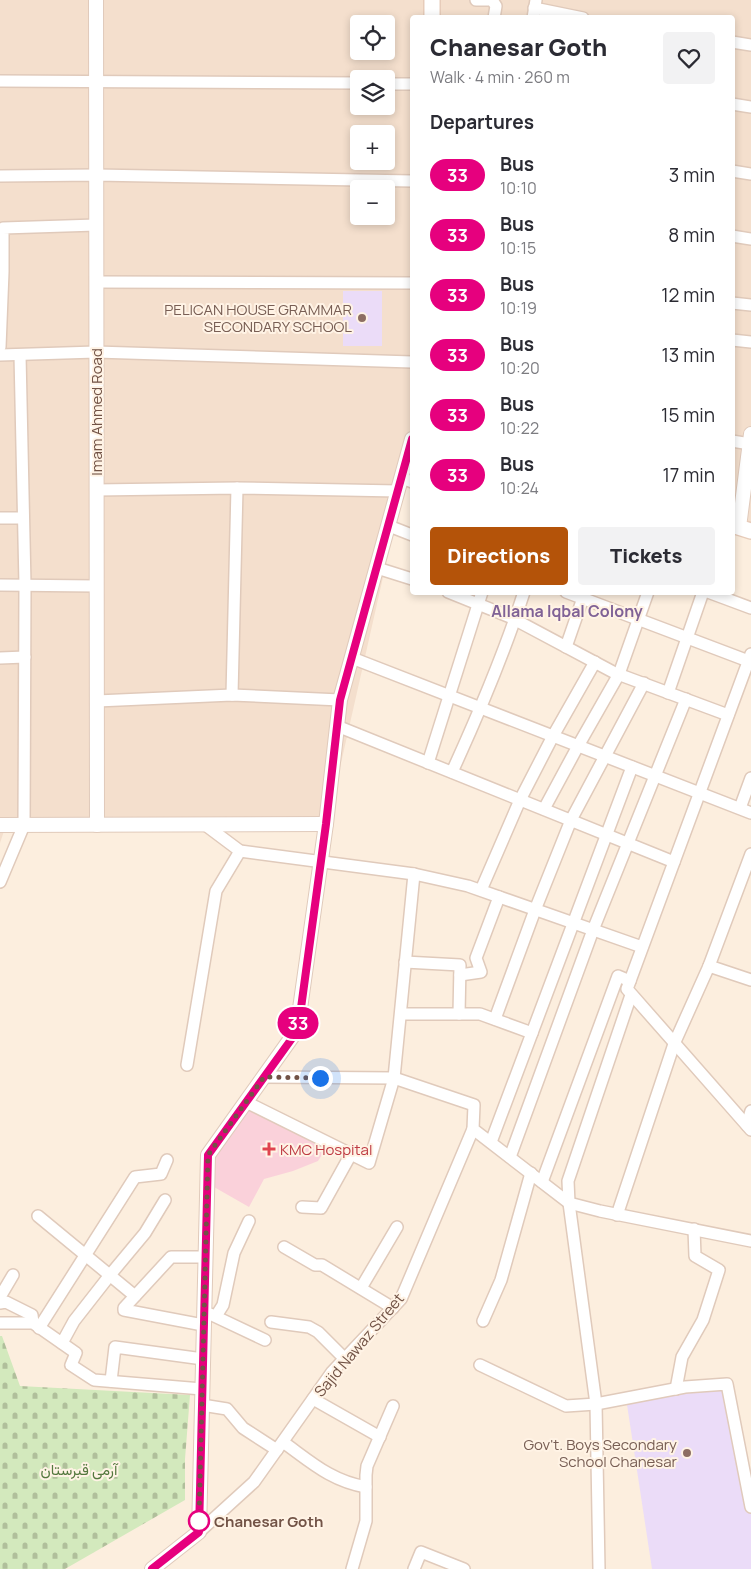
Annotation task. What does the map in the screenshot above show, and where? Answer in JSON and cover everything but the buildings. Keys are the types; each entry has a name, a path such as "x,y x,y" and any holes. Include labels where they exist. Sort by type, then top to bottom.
{"main road":[{"path":"432,0 432,15"}],"street":[{"name":"Imam Ahmed Road","path":"96,0 97,825"},
{"path":"476,0 488,0"},
{"path":"492,0 496,6 494,15"},
{"path":"534,9 566,15"},
{"path":"735,42 751,45"},
{"path":"0,82 350,83"},
{"path":"395,84 410,84"},
{"path":"735,104 751,107"},
{"path":"735,171 751,174"},
{"path":"0,176 96,175 410,180"},
{"path":"0,347 3,228 96,225"},
{"path":"735,236 751,239"},
{"path":"96,282 410,284"},
{"path":"735,303 751,305"},
{"path":"735,340 751,342"},
{"path":"0,355 96,352 410,362"},
{"path":"0,882 24,825 25,585 20,355"},
{"path":"735,440 751,437 741,528"},
{"path":"210,1314 205,1257 208,1155 298,1030 326,824 340,700 389,526 404,484 410,450"},
{"path":"96,490 404,484"},
{"path":"232,696 237,488"},
{"path":"0,518 24,518"},
{"path":"389,526 410,534"},
{"path":"377,568 410,579"},
{"path":"0,585 96,586"},
{"path":"455,595 515,620 619,674 728,715"},
{"path":"428,763 481,595"},
{"path":"452,772 481,708 523,595"},
{"path":"544,809 619,674 647,595"},
{"path":"668,693 702,595"},
{"path":"716,595 751,608"},
{"path":"566,647 584,596 638,620 750,659 627,990 749,1128"},
{"path":"0,658 24,658"},
{"path":"352,658 751,813"},
{"path":"481,890 520,800 553,736 595,662"},
{"path":"495,1019 571,820 644,684"},
{"path":"97,701 232,696 340,700"},
{"path":"510,1157 593,930 686,699"},
{"path":"337,726 674,862"},
{"path":"491,1142 632,767"},
{"path":"740,808 751,778"},
{"path":"204,824 240,851 414,874 468,886 642,947"},
{"path":"0,825 326,824"},
{"path":"187,1065 216,891 240,851"},
{"path":"618,1215 674,1044 709,966 751,854"},
{"path":"246,1102 369,1163 394,1078 414,874"},
{"path":"460,975 481,972 476,958 499,897"},
{"path":"405,962 460,965 459,1014"},
{"path":"709,966 751,980"},
{"path":"542,1182 618,976 630,981"},
{"path":"599,1569 596,1404 569,1203 568,1181 631,995"},
{"path":"400,1014 480,1014 532,1033"},
{"path":"264,1077 394,1078 474,1105 473,1129 569,1203 618,1215 751,1240"},
{"path":"749,1128 751,1111"},
{"name":"Sajid Nawaz Street","path":"199,1532 254,1482 332,1372 402,1299 473,1129"},
{"path":"302,1207 321,1208 351,1154"},
{"path":"36,1325 86,1254 135,1177 161,1174 167,1160"},
{"path":"483,1321 501,1280 531,1173"},
{"path":"62,1343 74,1321 145,1233 165,1200"},
{"path":"38,1216 135,1296"},
{"path":"152,1569 199,1532 203,1325 210,1314 223,1305 234,1253 249,1221"},
{"path":"361,1288 397,1227"},
{"path":"676,1389 682,1357 703,1320 719,1270 695,1256 694,1229"},
{"path":"284,1247 315,1265 322,1265 393,1308"},
{"path":"203,1325 124,1310 124,1308 171,1257 205,1257"},
{"path":"13,1276 1,1300 32,1315 36,1325"},
{"path":"210,1314 265,1340"},
{"path":"271,1322 309,1327 318,1332 345,1359"},
{"path":"0,1323 36,1325 76,1353 71,1366 94,1380 202,1389"},
{"path":"111,1381 115,1347 203,1359"},
{"path":"480,1365 566,1406 596,1404 676,1389 727,1384 748,1475 751,1507"},
{"path":"313,1399 380,1437"},
{"path":"202,1405 226,1409 243,1428 280,1446 343,1482 366,1487"},
{"path":"352,1569 366,1521 367,1466 394,1406"},
{"path":"414,1569 421,1552 464,1569"}],"shaded area":[{"path":"0,0 751,0 751,530 735,525 735,15 410,15 410,458 327,825 6,825 0,843"},
{"name":"PELICAN HOUSE GRAMMAR SECONDARY SCHOOL","path":"343,291 382,291 382,346 343,346"},
{"name":"KMC Hospital","path":"246,1102 329,1143 318,1161 293,1171 264,1179 249,1207 207,1183 208,1155"},
{"name":"Gov't. Boys Secondary School Chanesar","path":"727,1384 751,1507 751,1569 652,1569 626,1398"}],"green space":[{"name":"آرمی قبرستان","path":"0,1336 2,1336 20,1386 190,1395 185,1459 185,1500 65,1569 0,1569"}],"bus line":[{"name":"33","path":"152,1569 199,1532 208,1155 298,1030 326,824 340,700 410,446"}],"place":[{"name":"PELICAN HOUSE GRAMMAR SECONDARY SCHOOL","path":"362,318"},
{"name":"KMC Hospital","path":"269,1149"},
{"name":"Gov't. Boys Secondary School Chanesar","path":"687,1453"},
{"name":"Chanesar Goth","path":"199,1521"}],"district":[{"name":"Allama Iqbal Colony","path":"567,611"}],"route":[{"path":"199,1521 208,1155 264,1077 320,1078"}]}
